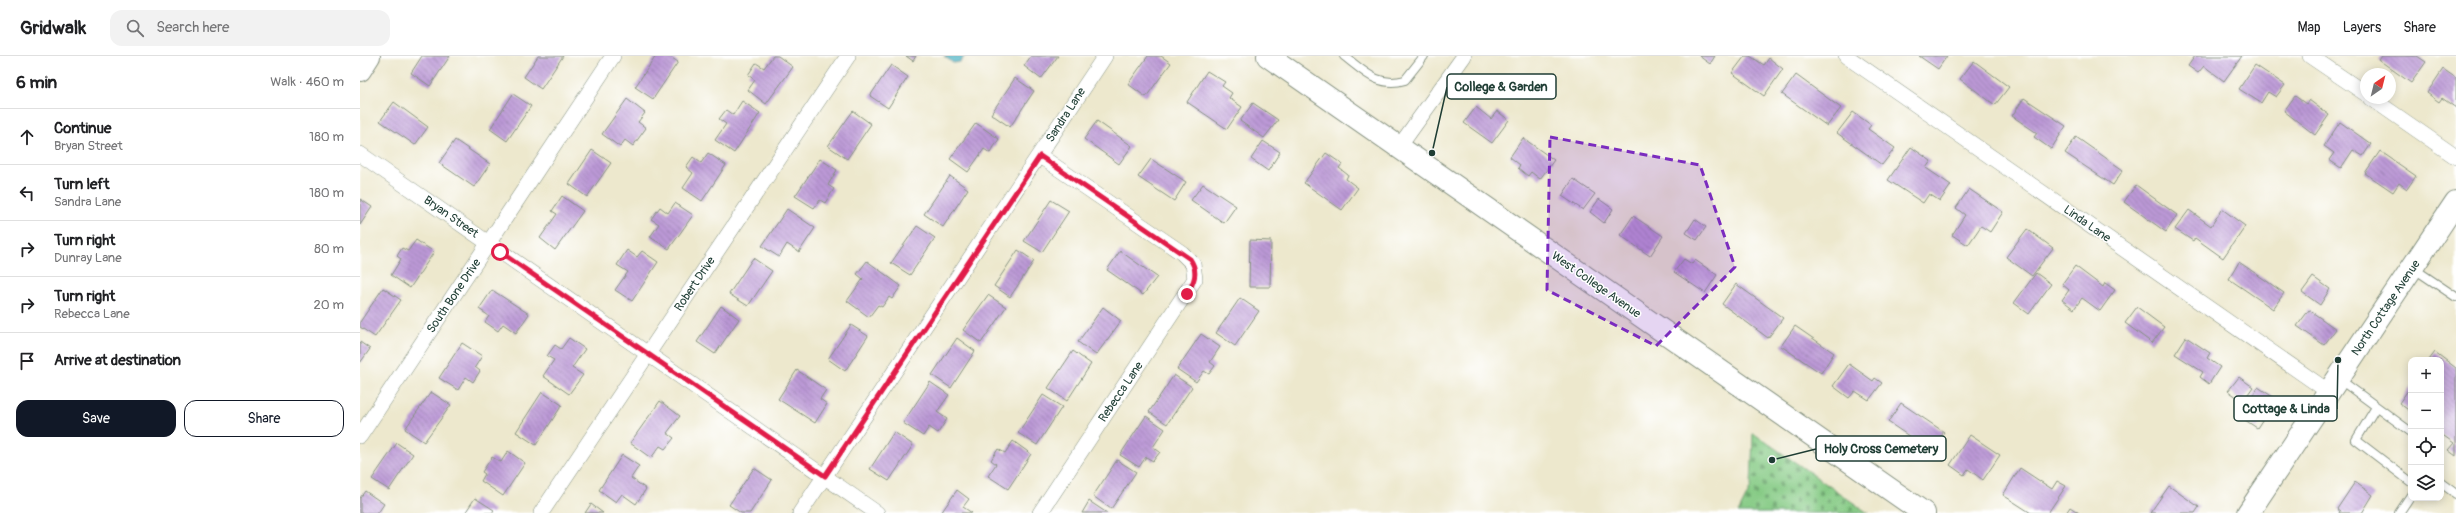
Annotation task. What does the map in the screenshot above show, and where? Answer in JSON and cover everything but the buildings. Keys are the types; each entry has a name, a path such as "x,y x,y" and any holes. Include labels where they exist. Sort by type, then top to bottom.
{"main road":[{"path":"360,70 369,56"},
{"name":"West College Avenue","path":"1280,59 1399,147 1924,513"},
{"name":"North Cottage Avenue","path":"2249,513 2412,268 2454,209"}],"street":[{"name":"South Bone Drive","path":"360,436 613,56"},
{"name":"Robert Drive","path":"541,513 848,56"},
{"name":"Sandra Lane","path":"800,513 1040,156 1105,56"},
{"path":"1399,147 1464,56"},
{"name":"Linda Lane","path":"1846,56 2334,386"},
{"path":"2310,56 2360,90"},
{"path":"2380,104 2456,157"},
{"name":"Bryan Street","path":"360,154 825,476 876,513"},
{"name":"Rebecca Lane","path":"1040,156 1182,253 1193,264 1195,269 1195,279 1187,294 1040,513"}],"lane":[{"path":"1344,56 1379,81 1387,84 1405,80 1424,56"},
{"path":"2412,268 2456,297"},
{"path":"2334,386 2376,407 2408,430"},
{"path":"2376,407 2356,440 2408,480"},
{"path":"2444,485 2456,494"},
{"path":"2399,513 2408,500"}],"highlighted area":[{"path":"1550,137 1700,165 1735,267 1656,346 1547,290"}],"green space":[{"path":"1753,433 1868,513 1738,513 1751,487"}],"water":[{"path":"944,56 965,56 960,62 953,63"}],"place":[{"name":"College & Garden","path":"1432,153"},
{"name":"Cottage & Linda","path":"2338,360"},
{"name":"Holy Cross Cemetery","path":"1772,460"}],"route":[{"path":"500,252 825,476 1040,156 1190,259 1195,269 1195,279 1187,294"}]}
